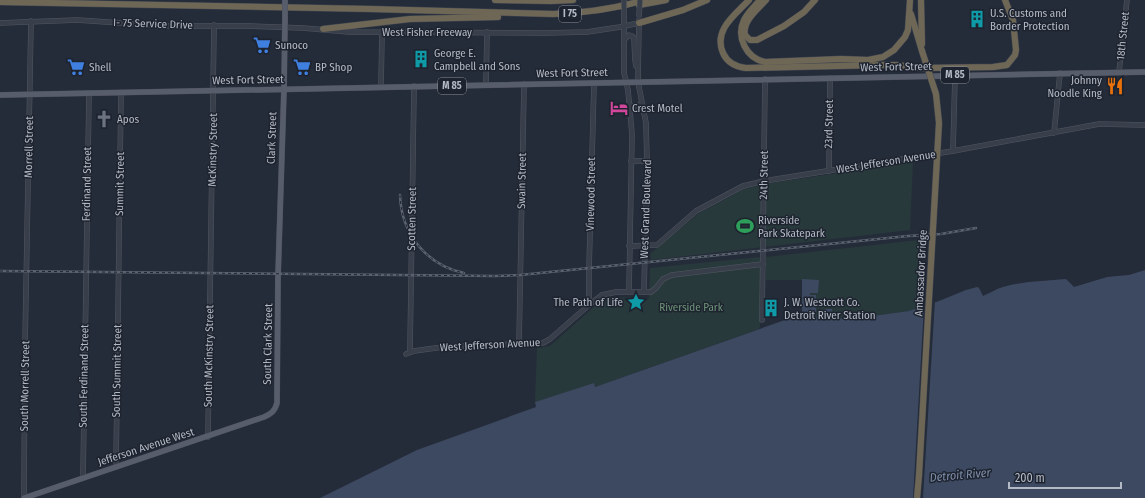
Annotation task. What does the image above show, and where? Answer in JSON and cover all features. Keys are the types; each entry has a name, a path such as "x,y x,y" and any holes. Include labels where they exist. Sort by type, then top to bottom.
{"highway":[{"name":"I 75","path":"495,0 573,0"},
{"name":"I 75","path":"0,2 371,9 526,14 580,13 614,8 645,0"},
{"path":"614,8 666,0"},
{"path":"639,20 683,10 707,0"},
{"path":"748,0 722,30 720,39 721,48 724,56 732,64 740,67 896,65 921,68 992,67 1007,64 1016,52 1013,20 1005,0"},
{"path":"760,0 744,19 741,28 742,39 746,50 754,57 763,61 776,62 868,60 883,57 894,50 905,37 908,28 910,1"},
{"path":"766,0 750,18 745,28 745,35 750,40 757,40 784,26 804,12 815,0"},
{"path":"921,0 922,52"},
{"name":"Ambassador Bridge","path":"910,1 911,14 936,94 939,113 918,498"},
{"path":"323,29 410,19 488,18 526,14"}],"main road":[{"name":"Clark Street","path":"278,277 284,89 285,0"},
{"name":"West Fort Street","path":"0,95 1145,72"},
{"name":"South Clark Street","path":"274,411 277,403 278,277"},
{"name":"Jefferson Avenue West","path":"24,498 264,418 274,411"}],"street":[{"name":"West Grand Boulevard","path":"624,0 624,73 628,90 632,127 629,291"},
{"name":"West Grand Boulevard","path":"640,0 638,82 646,123 647,161 644,292"},
{"name":"18th Street","path":"1119,72 1127,0"},
{"name":"I- 75 Service Drive","path":"0,22 61,20 166,26 214,25"},
{"name":"West Fisher Freeway","path":"214,25 285,27 349,32 571,33 624,26 639,20"},
{"name":"Morrell Street","path":"27,273 31,21"},
{"name":"McKinstry Street","path":"210,275 214,25"},
{"path":"381,87 382,32"},
{"path":"486,85 487,32"},
{"path":"624,40 629,34 634,38 635,60 638,71"},
{"path":"1054,133 1060,73"},
{"path":"953,151 955,75"},
{"name":"23rd Street","path":"829,171 830,78"},
{"name":"24th Street","path":"762,320 765,79"},
{"name":"Vinewood Street","path":"590,305 589,270 594,83"},
{"name":"Swain Street","path":"519,344 524,84"},
{"name":"Scotten Street","path":"408,353 414,86"},
{"name":"Summit Street","path":"118,274 121,93"},
{"name":"Ferdinand Street","path":"85,274 89,94"},
{"path":"629,105 637,107 641,103"},
{"name":"West Jefferson Avenue","path":"630,246 657,245 696,211 743,186 764,181 953,151 1099,124 1145,125"},
{"path":"631,161 647,161"},
{"path":"644,292 652,292 663,279 672,274 763,264"},
{"name":"South Morrell Street","path":"24,498 27,273"},
{"name":"South Ferdinand Street","path":"83,478 85,274"},
{"name":"South Summit Street","path":"116,467 118,274"},
{"name":"South McKinstry Street","path":"208,436 210,275"},
{"name":"West Jefferson Avenue","path":"408,353 414,350 443,347 543,343 550,339 602,295 607,293 629,291 644,292"}],"green space":[{"path":"913,162 910,230 651,260 650,254 698,214 744,189 771,183"},
{"path":"919,240 916,309 909,311 834,320 832,309 823,313 823,316 811,318 816,295 810,295 810,293 819,280 766,280 766,257"},
{"name":"Riverside Park","path":"760,257 759,329 595,387 594,384 535,402 537,348 550,346 603,299 612,297 649,298 650,268"}],"water":[{"name":"Detroit River","path":"1145,270 1145,498 320,498 417,450 536,407 535,402 594,383 595,387 802,314 802,279 819,280 818,293 810,293 810,295 816,295 816,313 811,314 811,318 823,316 825,309 832,309 834,320 843,318 843,320 909,311 977,287 983,296 1003,287 1034,282 1066,279 1074,287 1107,277 1129,275"}],"pier":[{"path":"935,300 923,498 913,498 924,305"}],"railway":[{"path":"400,195 401,209 405,222 418,245 427,255 438,263 450,269 464,273"},
{"path":"0,271 520,275 908,236 941,234 976,228"}],"place":[{"name":"U.S. Customs and Border Protection","path":"977,19"},
{"name":"Sunoco","path":"262,45"},
{"name":"George E. Campbell and Sons","path":"421,59"},
{"name":"Shell","path":"76,67"},
{"name":"BP Shop","path":"302,67"},
{"name":"Johnny Noodle King","path":"1115,86"},
{"name":"Crest Motel","path":"619,108"},
{"name":"Apos","path":"104,119"},
{"name":"Riverside Park Skatepark","path":"745,226"},
{"name":"The Path of Life","path":"636,302"},
{"name":"J. W. Westcott Co. Detroit River Station","path":"771,308"}]}
